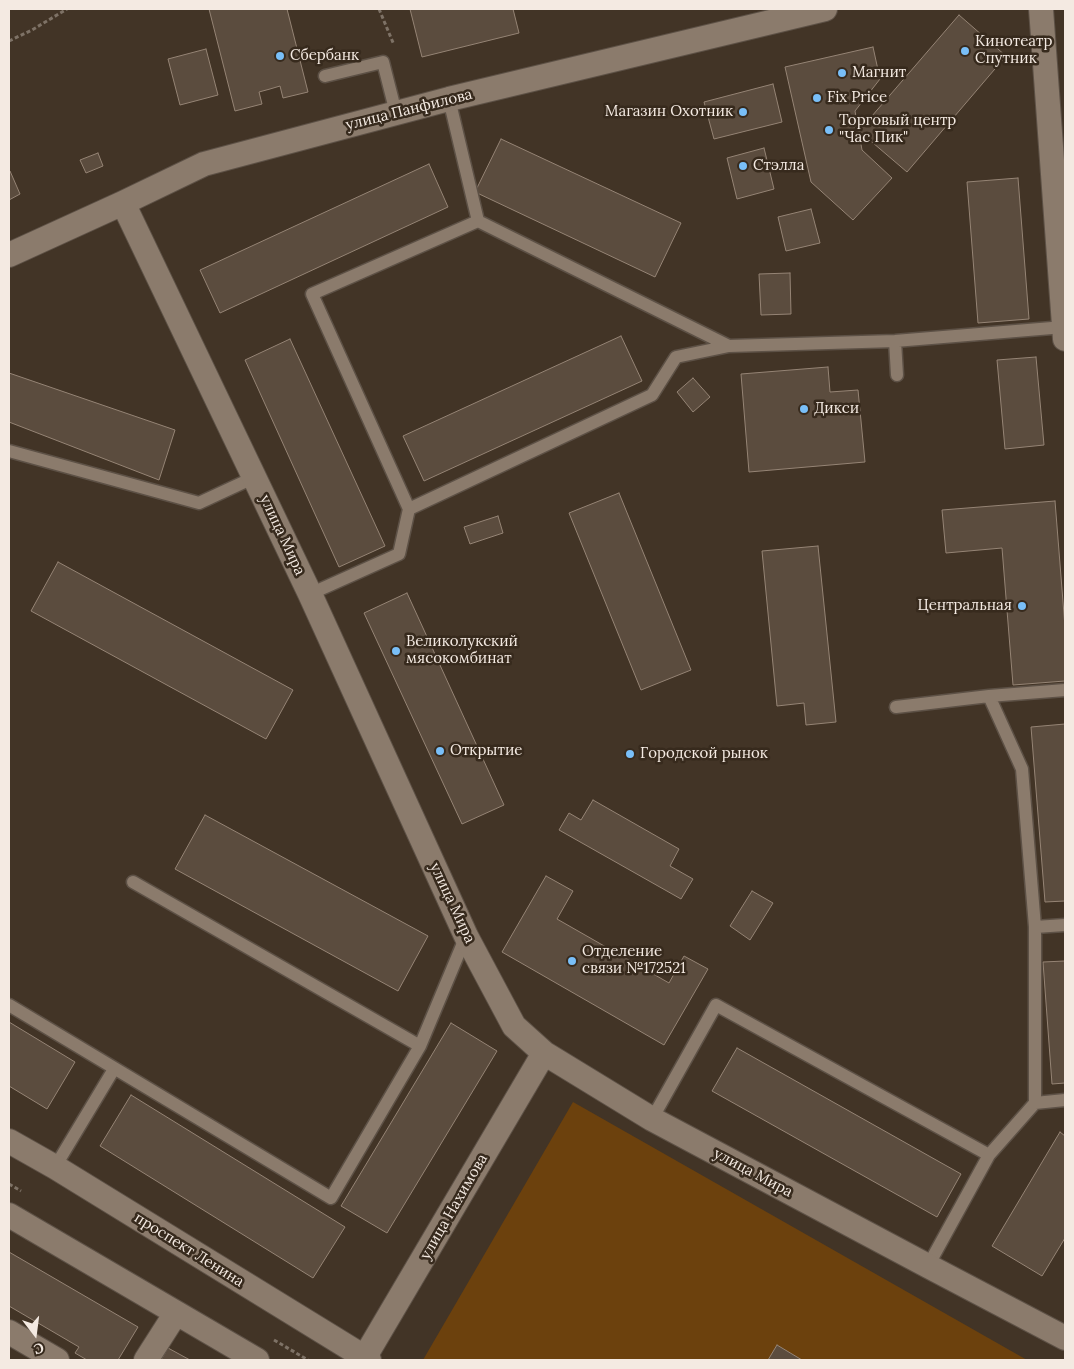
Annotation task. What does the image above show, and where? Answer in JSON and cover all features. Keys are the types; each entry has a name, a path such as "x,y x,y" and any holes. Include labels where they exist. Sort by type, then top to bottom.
{"street":[{"name":"улица Панфилова","path":"9,255 204,164 449,99 825,9"},
{"path":"1041,9 1057,107 1065,333"},
{"name":"улица Мира","path":"123,203 310,594 466,936 514,1026 544,1053 652,1119 1065,1338"},
{"name":"улица Нахимова","path":"366,1359 544,1053"},
{"name":"проспект Ленина","path":"9,1141 55,1167 366,1359"},
{"path":"9,1215 257,1360"},
{"path":"146,1360 176,1313"},
{"path":"9,1332 57,1360"}],"lane":[{"path":"325,76 383,62 396,113"},
{"path":"449,99 478,221"},
{"path":"478,221 729,346"},
{"path":"310,594 398,554 409,509 312,294 478,221"},
{"path":"409,509 652,395 676,357 729,346 1065,333"},
{"path":"895,341 897,375"},
{"path":"9,451 199,503 255,478"},
{"path":"896,707 989,696 1065,690"},
{"path":"928,1266 989,1155 1035,1103 1034,927 1022,769 989,696"},
{"path":"133,882 420,1046"},
{"path":"1034,927 1065,925"},
{"path":"9,1005 331,1198 420,1046 466,936"},
{"path":"652,1119 716,1004 989,1155"},
{"path":"55,1167 114,1069"},
{"path":"1035,1103 1065,1100"}],"path":[{"path":"9,41 67,9"}],"shaded area":[{"path":"573,1102 1027,1360 423,1360"}],"building":[{"path":"209,9 287,9 308,92 283,98 280,86 259,92 262,104 235,111"},
{"path":"410,9 513,9 519,33 422,57"},
{"path":"959,15 1006,56 907,172 859,131"},
{"name":"Торговый центр \"Час Пик\"","path":"873,47 880,79 855,111 862,150 892,178 853,220 811,182 785,67"},
{"path":"206,49 218,95 180,105 168,59"},
{"name":"Магазин Охотник","path":"773,84 782,122 714,139 704,102"},
{"path":"501,139 681,223 655,277 475,192"},
{"path":"764,148 774,189 737,199 727,158"},
{"path":"98,153 103,166 86,173 80,160"},
{"path":"429,164 448,207 220,313 200,270"},
{"path":"9,171 20,194 9,200"},
{"path":"1018,178 1029,319 978,323 967,182"},
{"path":"811,209 820,243 786,251 778,217"},
{"path":"790,273 791,314 761,315 759,274"},
{"path":"621,336 642,381 424,481 403,436"},
{"path":"290,339 385,546 339,567 245,360"},
{"path":"1036,357 1044,445 1005,449 997,360"},
{"path":"828,367 830,392 858,390 865,462 749,472 741,374"},
{"path":"9,373 175,430 159,480 9,422"},
{"path":"693,378 710,397 693,412 677,392"},
{"path":"619,493 691,670 641,690 569,513"},
{"path":"1055,501 1065,627 1065,681 1013,685 1002,548 946,553 942,510"},
{"path":"498,516 503,533 470,544 464,527"},
{"path":"818,546 836,722 806,725 804,703 777,706 762,551"},
{"path":"58,562 293,690 266,739 31,611"},
{"path":"407,593 504,805 462,824 364,613"},
{"path":"1065,724 1065,901 1045,902 1031,727"},
{"path":"593,800 679,849 670,866 693,879 681,899 559,830 569,813 581,820"},
{"path":"205,815 428,936 398,991 175,869"},
{"path":"546,876 573,891 557,919 669,983 684,956 708,969 664,1045 502,952"},
{"path":"752,891 773,903 750,940 730,926"},
{"path":"1065,961 1065,1083 1052,1084 1043,962"},
{"path":"9,1022 75,1062 47,1109 9,1086"},
{"path":"451,1023 497,1051 387,1233 341,1206"},
{"path":"737,1048 961,1174 937,1217 712,1091"},
{"path":"131,1095 345,1227 313,1278 100,1146"},
{"path":"1060,1132 1065,1136 1065,1238 1042,1276 992,1246"},
{"path":"9,1252 138,1327 118,1360 87,1360 75,1353 79,1347 9,1306"},
{"path":"777,1345 802,1360 768,1360"},
{"path":"168,1348 190,1360 161,1360"}],"place":[{"name":"Кинотеатр Спутник","path":"965,51"},
{"name":"Сбербанк","path":"280,56"},
{"name":"Магнит","path":"842,73"},
{"name":"Fix Price","path":"817,98"},
{"name":"Магазин Охотник","path":"743,112"},
{"name":"Торговый центр \"Час Пик\"","path":"829,130"},
{"name":"Стэлла","path":"743,166"},
{"name":"Дикси","path":"804,409"},
{"name":"Центральная","path":"1022,606"},
{"name":"Великолукский мясокомбинат","path":"396,651"},
{"name":"Открытие","path":"440,751"},
{"name":"Городской рынок","path":"630,754"},
{"name":"Отделение связи №172521","path":"572,961"}]}
